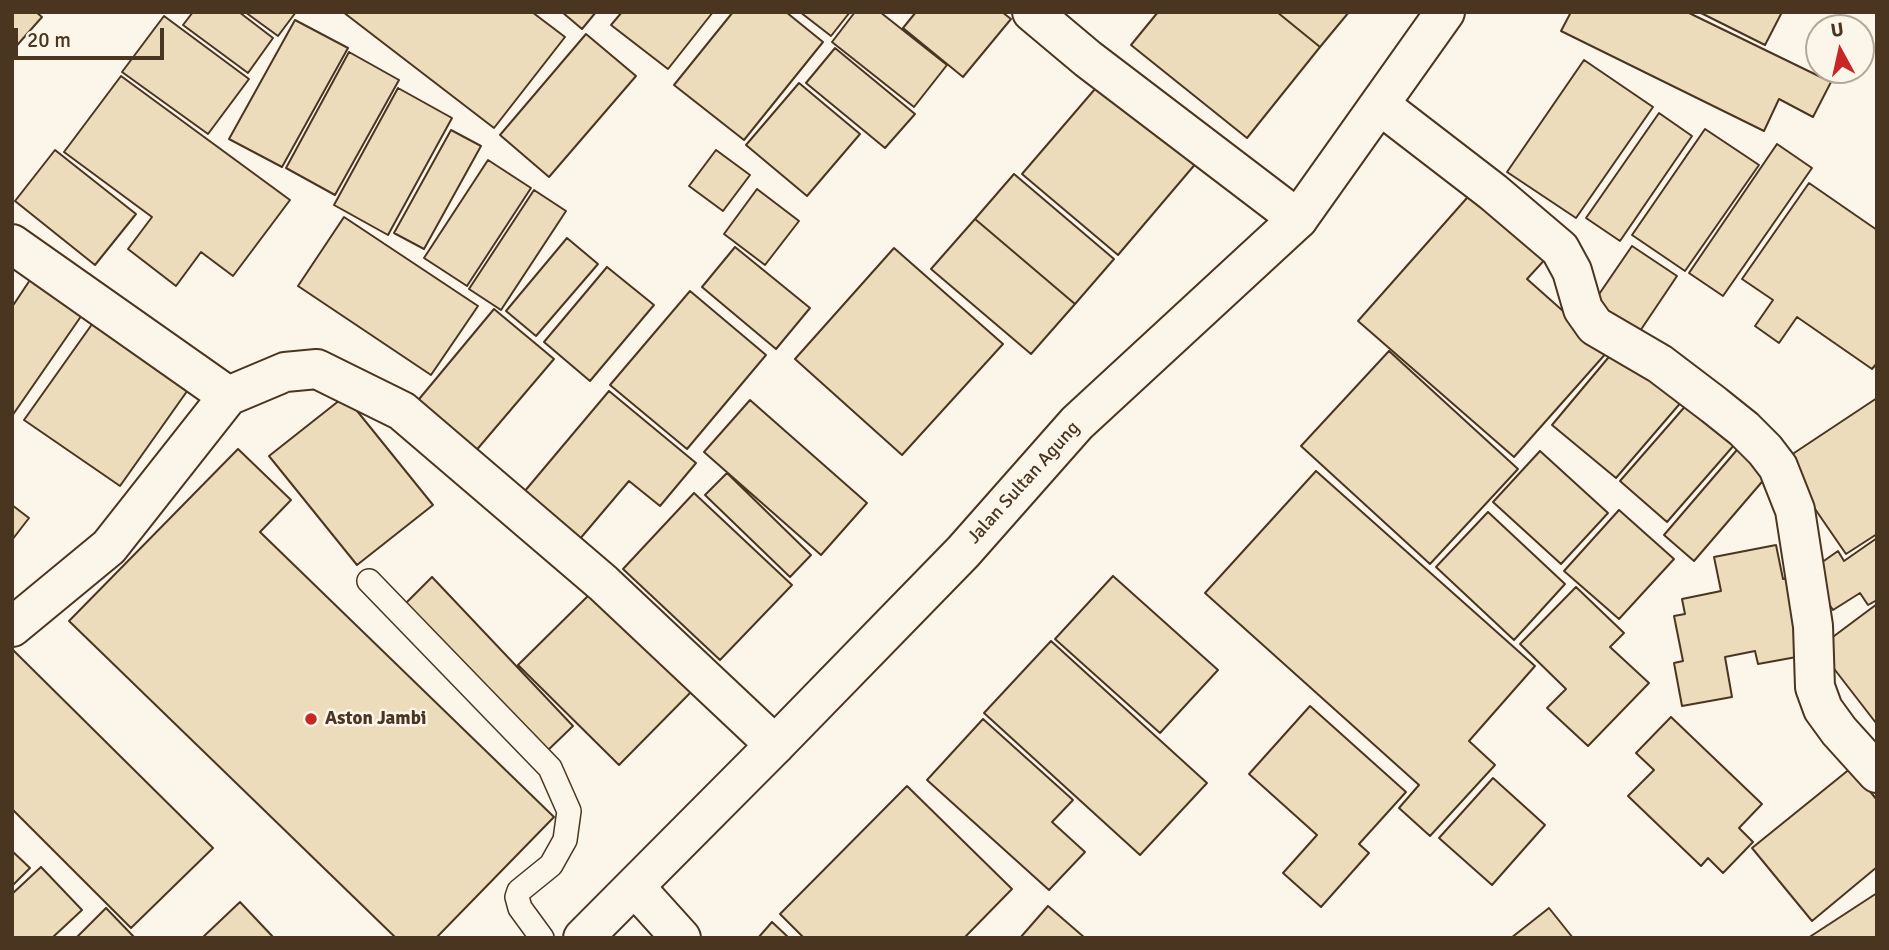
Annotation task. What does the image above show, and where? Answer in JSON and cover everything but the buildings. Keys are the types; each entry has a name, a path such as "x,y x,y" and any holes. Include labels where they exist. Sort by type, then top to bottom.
{"main road":[{"path":"1032,12 1088,59 1298,219"},
{"name":"Jalan Sultan Agung","path":"583,938 775,746 963,552 1077,423 1298,219 1445,12"},
{"path":"1380,106 1493,192 1560,249 1572,271 1583,309 1595,326 1660,364 1714,405 1744,429 1778,467 1795,510 1813,626 1815,687 1823,709 1839,732 1877,773"},
{"path":"12,244 228,396"},
{"path":"12,627 109,547 228,396 285,372 317,369 402,411 603,583 775,746"},
{"path":"635,887 681,938"}],"lane":[{"path":"369,581 551,768 569,811 565,840 551,864 520,891 517,897 520,908 542,938"}],"place":[{"name":"Aston Jambi","path":"311,719"}]}
